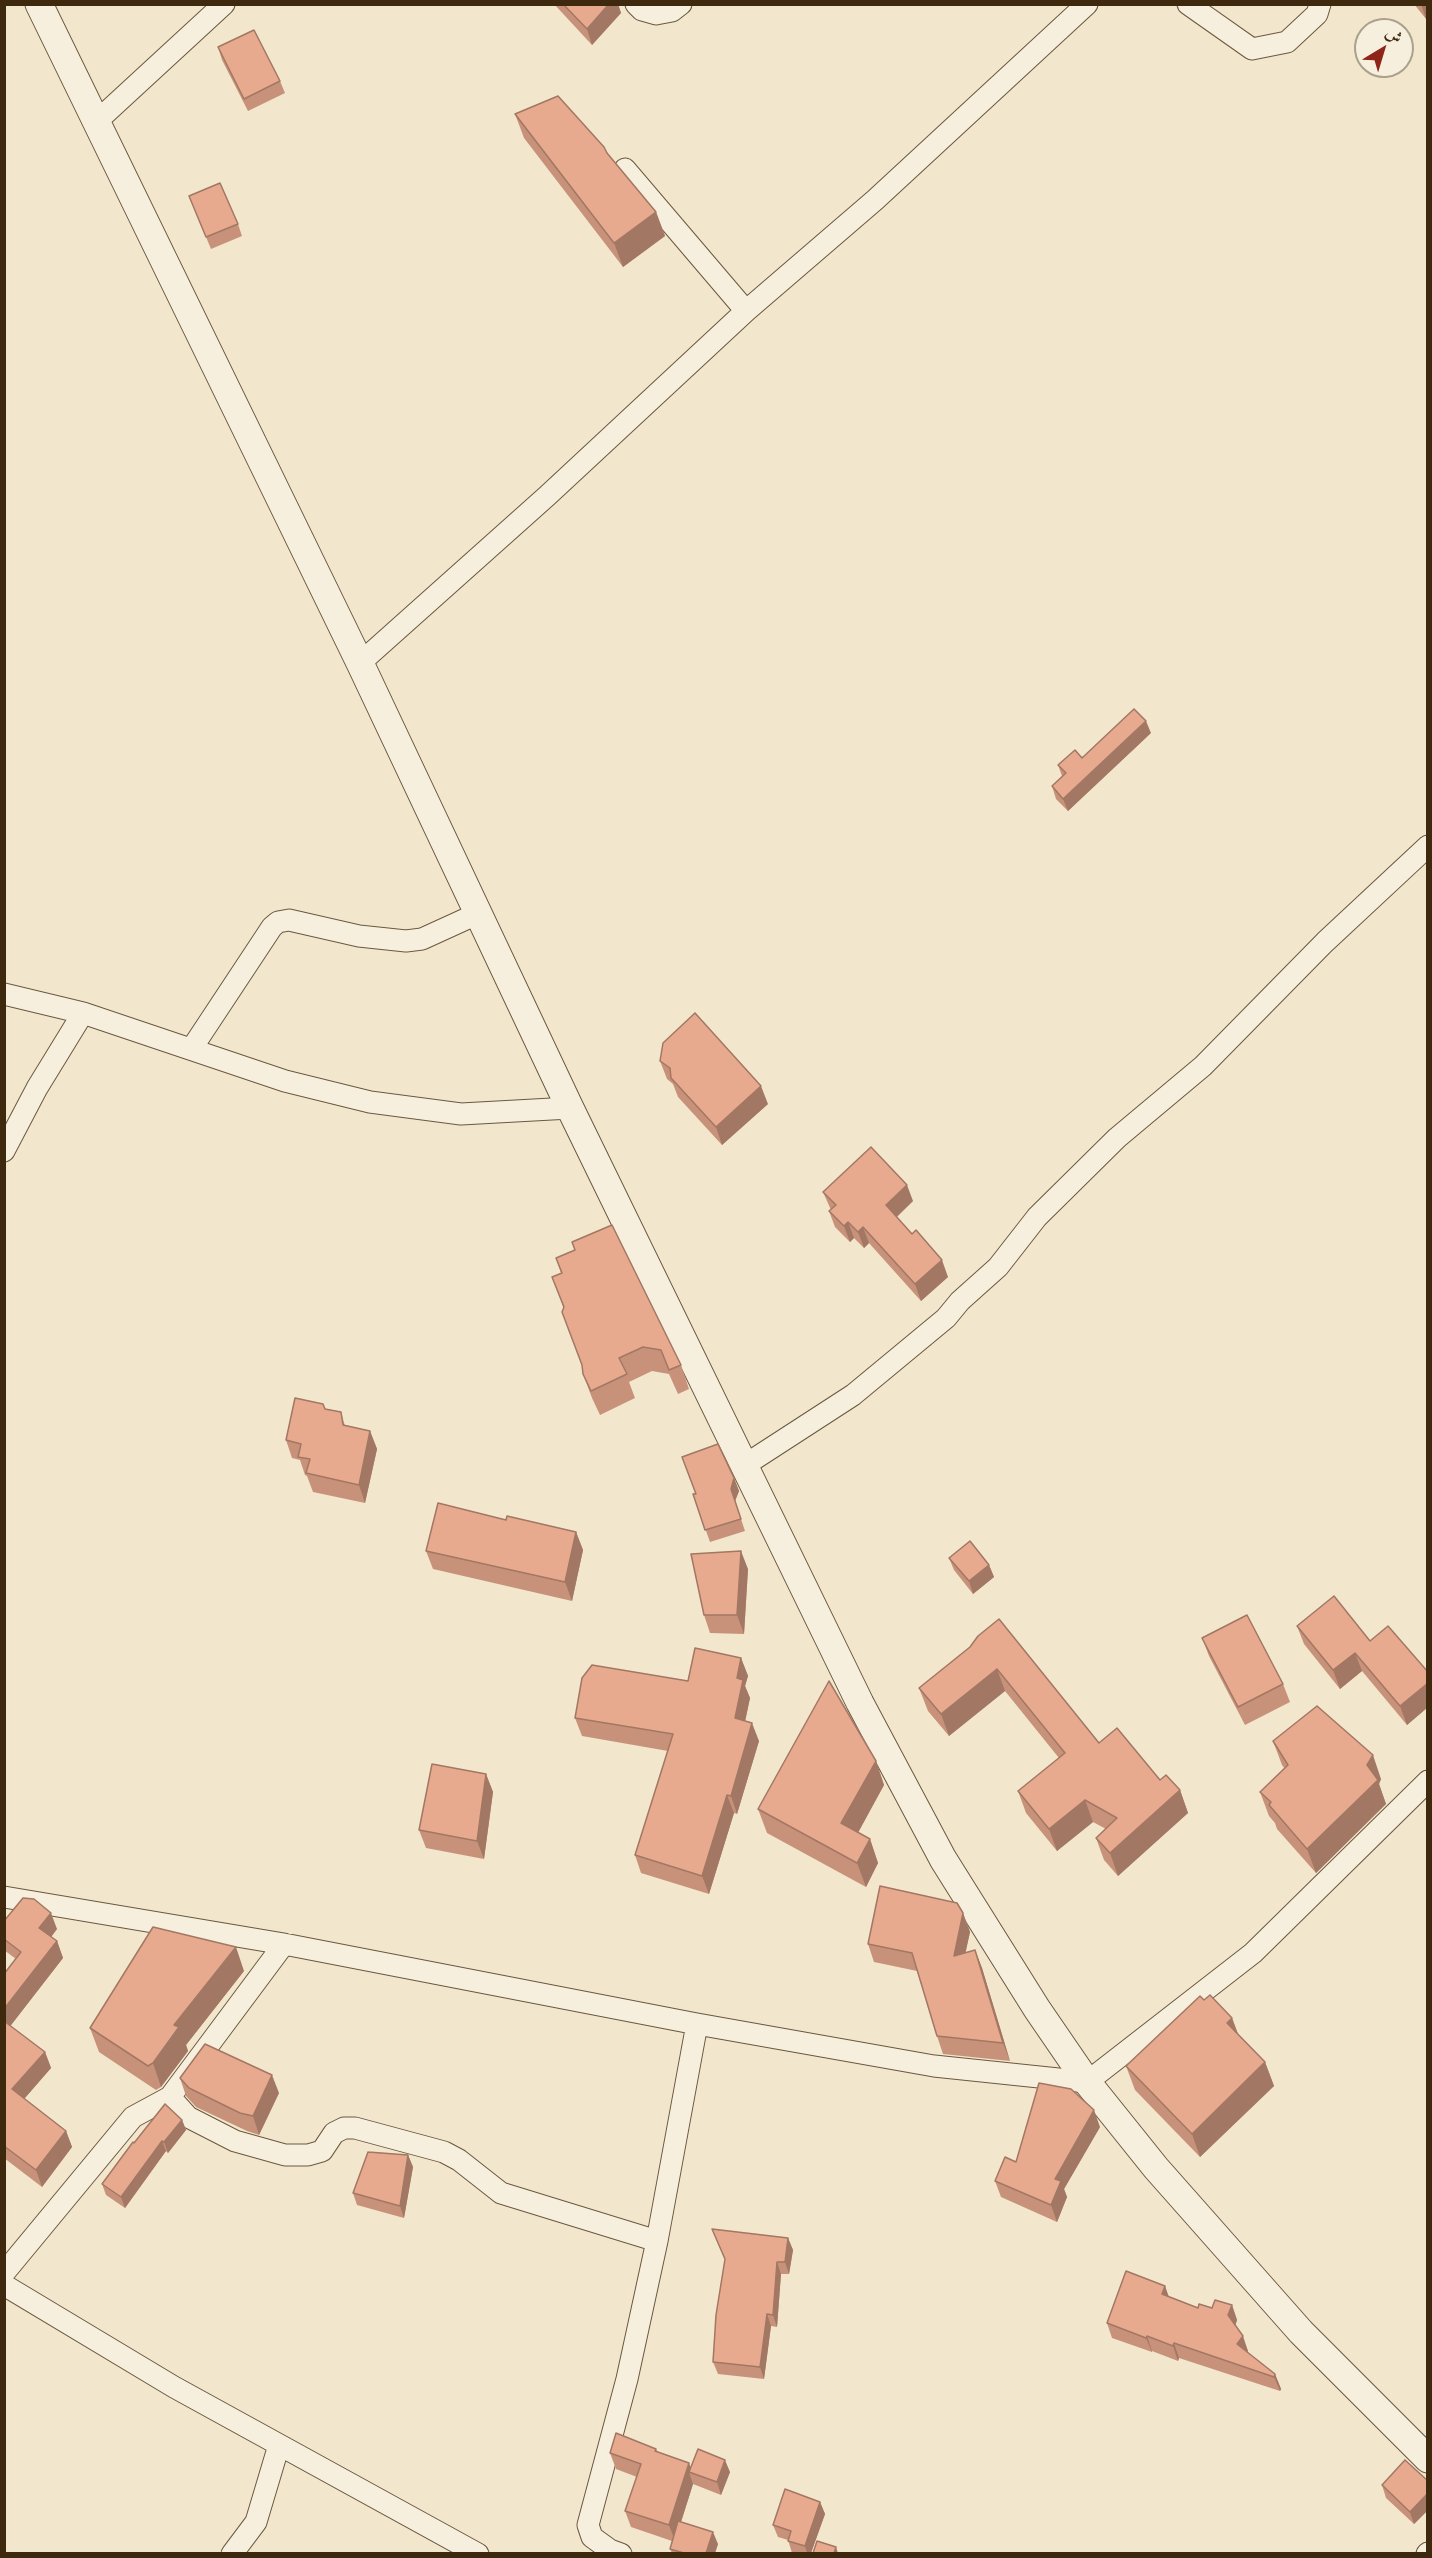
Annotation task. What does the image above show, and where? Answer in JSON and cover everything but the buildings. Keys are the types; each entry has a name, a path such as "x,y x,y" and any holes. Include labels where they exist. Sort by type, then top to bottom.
{"street":[{"path":"39,4 360,663 570,1108 860,1703 906,1791 989,1935 1087,2082 1227,2251 1301,2332 1428,2459"},
{"path":"96,122 225,4"},
{"path":"636,4 656,14 672,11 681,4"},
{"path":"360,663 547,496 746,311 875,200 1088,4"},
{"path":"1188,4 1252,49 1287,42 1317,14 1320,4"},
{"path":"625,169 746,311"},
{"path":"745,1465 853,1395 946,1318 960,1301 998,1267 1037,1217 1077,1177 1117,1138 1203,1066 1325,942 1428,846"},
{"path":"192,1048 278,922 289,921 359,936 406,941 422,939 479,913"},
{"path":"4,994 82,1013 285,1081 370,1102 461,1114 570,1108"},
{"path":"4,1151 37,1088 82,1013"},
{"path":"4,1897 285,1944 697,2024 934,2066 1087,2082 1253,1953 1428,1781"},
{"path":"4,2273 134,2117 170,2097 285,1944"},
{"path":"621,2553 610,2550 591,2537 588,2525 627,2379 657,2241 697,2024"},
{"path":"170,2097 188,2117 235,2140 285,2155 308,2155 322,2151 334,2133 344,2128 355,2127 444,2152 459,2160 501,2193 657,2241"},
{"path":"4,2285 174,2387 279,2445 358,2485 478,2553"},
{"path":"232,2553 256,2522 279,2445"}]}
